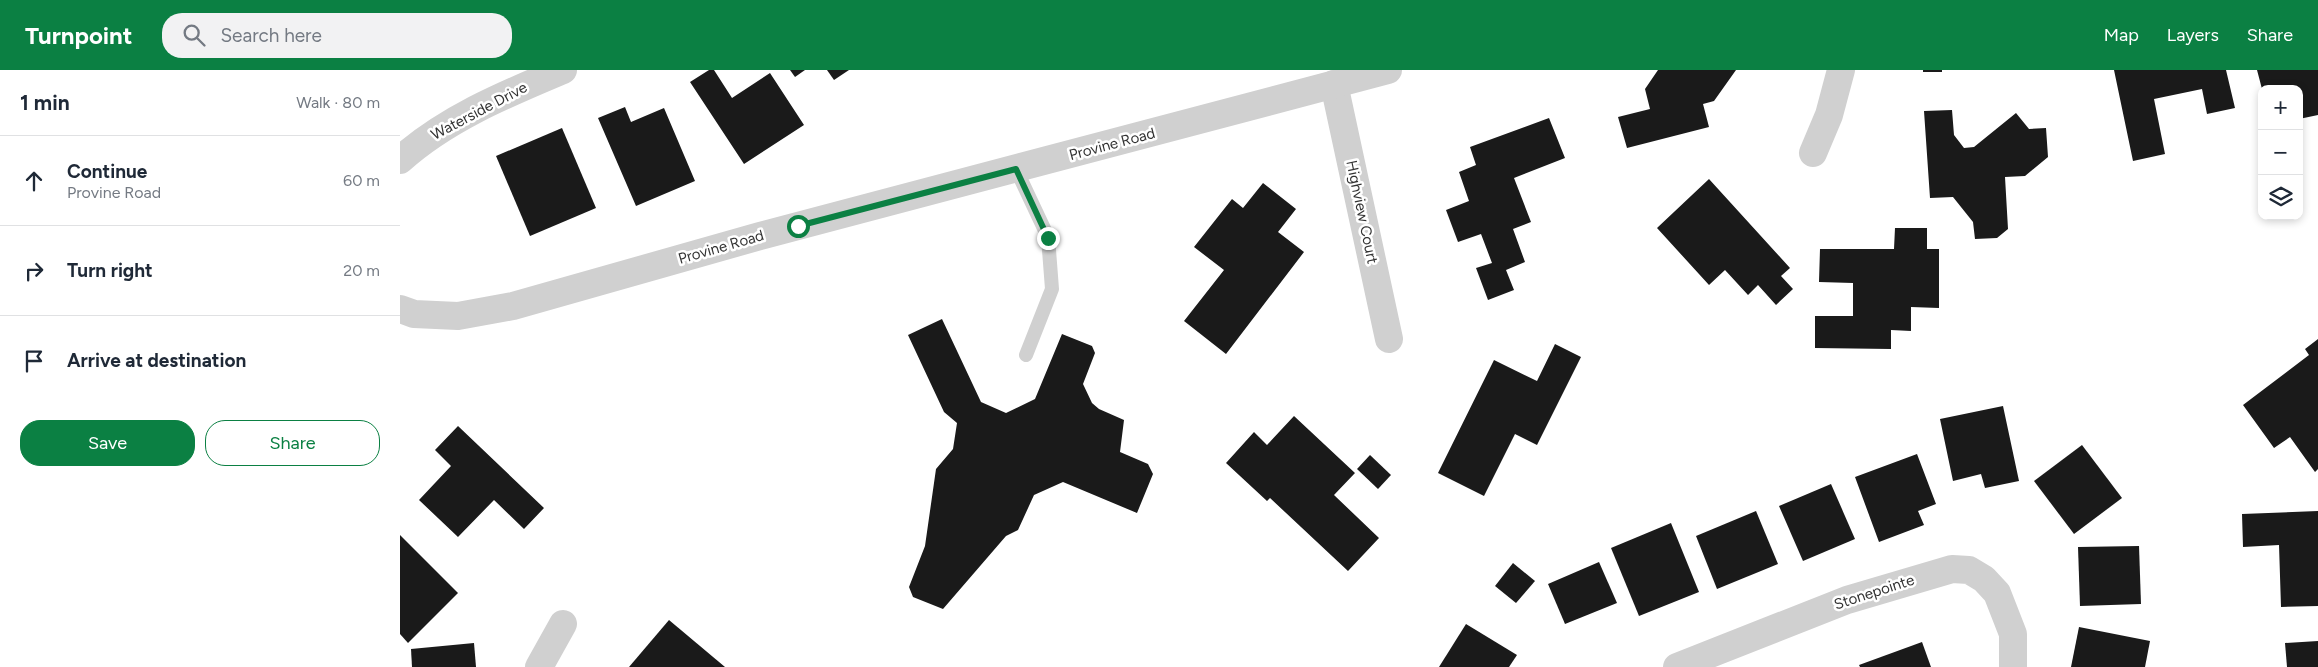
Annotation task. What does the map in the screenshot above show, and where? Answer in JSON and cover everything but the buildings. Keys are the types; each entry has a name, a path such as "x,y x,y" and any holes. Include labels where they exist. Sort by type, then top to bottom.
{"street":[{"name":"Waterside Drive","path":"400,160 418,144 455,120 503,96 563,70"},
{"name":"Provine Road","path":"400,310 414,314 458,316 513,306 760,236 1388,70"},
{"path":"1813,153 1829,116 1841,70"},
{"name":"Highview Court","path":"1334,84 1389,339"},
{"name":"Stonepointe","path":"1677,667 1847,600 1952,569 1969,570 1984,579 1997,594 2013,634 2014,667"},
{"path":"539,667 563,624"}],"lane":[{"path":"1016,169 1048,238 1052,289 1026,355"}],"route":[{"path":"798,226 1016,169 1048,238"}]}
